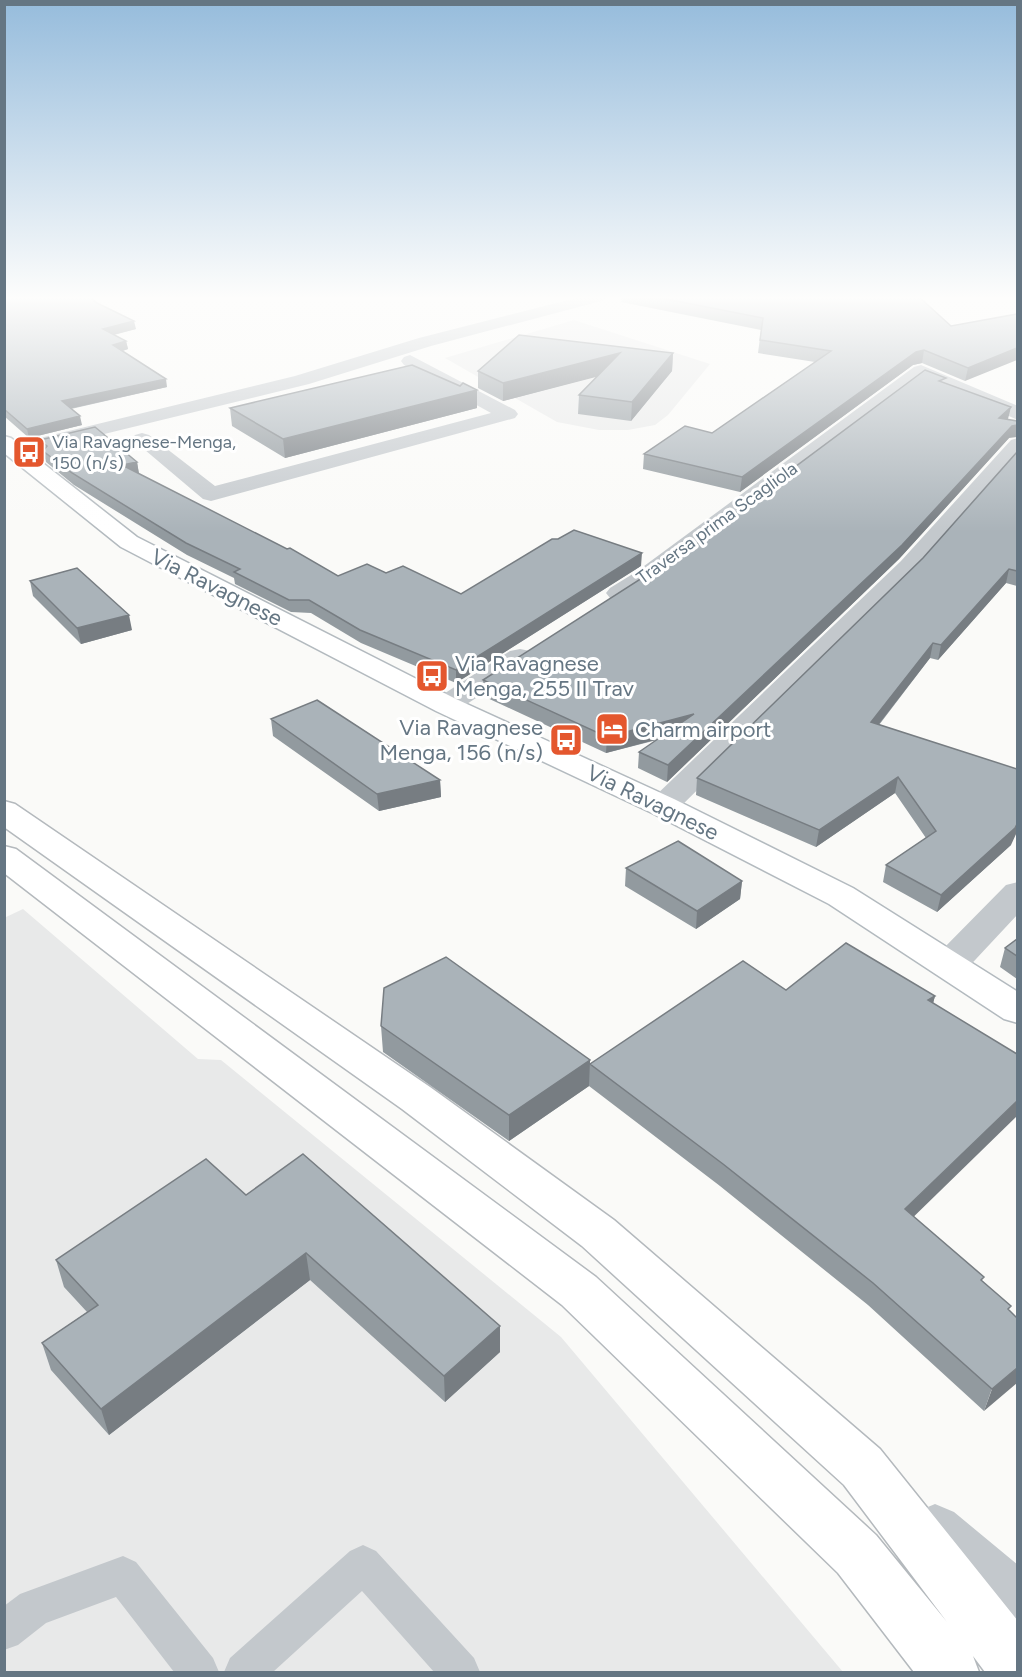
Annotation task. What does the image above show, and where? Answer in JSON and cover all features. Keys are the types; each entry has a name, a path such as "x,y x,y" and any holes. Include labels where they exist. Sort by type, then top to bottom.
{"main road":[{"name":"Via Ravagnese","path":"8,445 129,542 446,705 663,806 841,896 1017,1010"},
{"path":"4,811 416,1098 598,1233 862,1467 1017,1668"},
{"path":"4,856 579,1291 857,1554 950,1672"}],"street":[{"path":"120,420 286,375"},
{"path":"8,445 317,375"},
{"path":"142,439 366,375"},
{"path":"120,420 211,494 507,414 436,375"},
{"name":"Traversa prima Scagliola","path":"605,603 645,577 915,375"},
{"name":"Traversa prima Scagliola","path":"931,375 1017,414"},
{"path":"663,806 910,566 1017,444"},
{"path":"446,705 536,647"},
{"path":"949,965 1017,893"},
{"path":"862,1467 1017,1602"}],"lane":[{"path":"244,1672 363,1564 460,1672"},
{"path":"4,1632 34,1608 123,1575 199,1672"}],"shaded area":[{"path":"475,375 701,375 668,415 655,425 628,430 599,430 557,422"},
{"path":"23,909 198,1059 221,1060 561,1337 843,1672 5,1672 4,918"}],"building":[{"path":"4,375 160,375 166,379 62,401 80,416 27,429 4,409"},
{"path":"369,375 435,375 460,386 463,383 477,390 283,439 230,408"},
{"path":"487,375 533,375 503,383"},
{"path":"598,375 654,375 632,402 579,395"},
{"path":"796,375 884,375 742,477 644,454 685,426 712,433"},
{"path":"918,375 939,375 946,378 939,381 1011,407 999,418 1017,421 1017,425 1012,426 902,545 668,765 639,752 694,714 607,737 483,680 670,560 676,561 752,499"},
{"path":"95,427 137,462 122,465 287,549 290,548 338,576 367,564 386,573 403,566 461,594 552,539 558,539 574,530 642,553 456,670 360,630 309,600 289,600 234,572 240,569 186,543 72,473 43,451 47,446 40,440"},
{"path":"1017,452 1017,571 1009,569 941,645 933,643 871,722 1017,769 1017,824 1015,828 941,895 886,865 936,831 898,777 819,830 697,778 923,558"},
{"path":"77,568 129,615 77,628 30,581"},
{"path":"317,700 440,780 377,794 271,719"},
{"path":"678,841 742,881 697,911 626,868"},
{"path":"1017,939 1017,956 1005,948"},
{"path":"846,943 935,996 928,1000 1017,1054 1017,1101 905,1209 984,1277 981,1280 1011,1306 1008,1309 1017,1318 1017,1368 992,1389 873,1283 723,1164 590,1064 743,961 786,990"},
{"path":"446,957 590,1060 509,1115 381,1026 384,988"},
{"path":"303,1154 500,1326 444,1376 306,1253 101,1409 42,1343 98,1305 56,1260 206,1159 246,1195"}],"place":[{"name":"Via Ravagnese-Menga, 150 (n/s)","path":"29,452"},
{"name":"Via Ravagnese Menga, 255 II Trav","path":"432,676"},
{"name":"Charm airport","path":"612,729"},
{"name":"Via Ravagnese Menga, 156 (n/s)","path":"566,740"}]}
